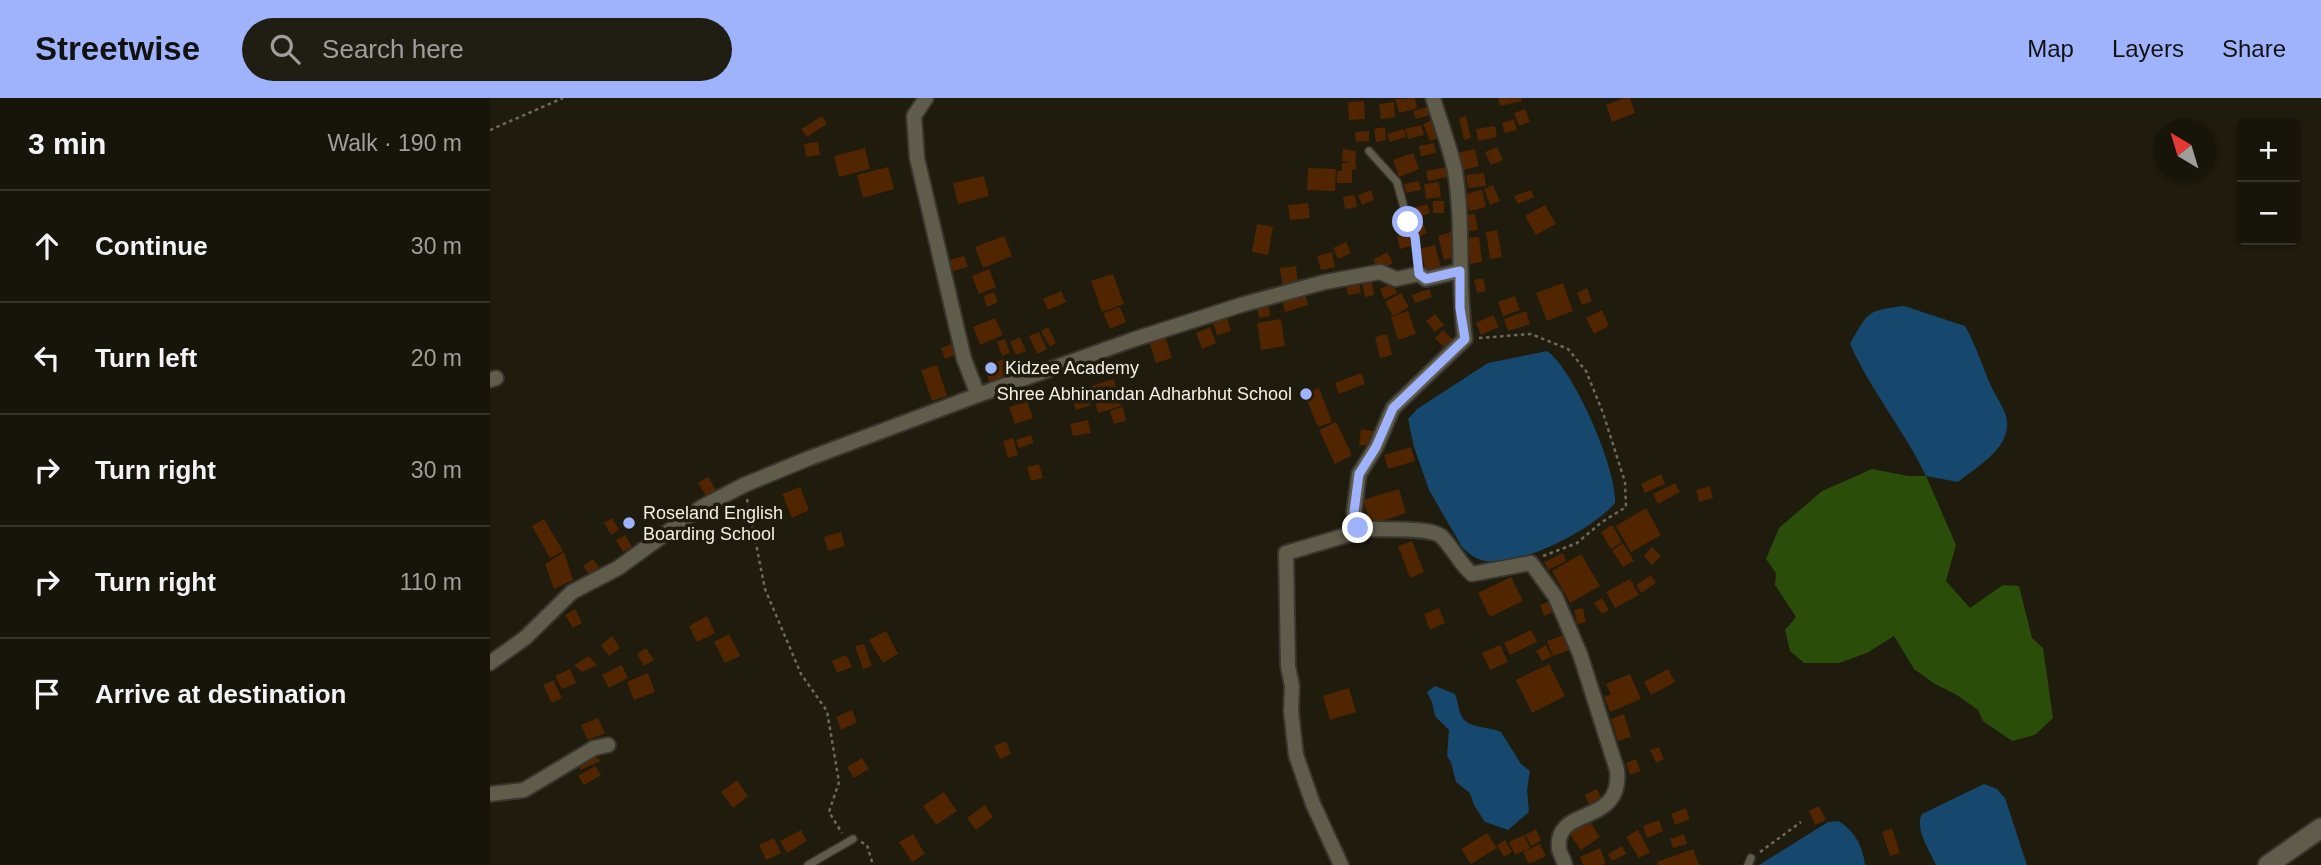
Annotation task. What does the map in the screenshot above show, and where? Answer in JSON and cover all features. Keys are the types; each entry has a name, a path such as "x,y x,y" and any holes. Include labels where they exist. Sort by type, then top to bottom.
{"street":[{"path":"926,98 914,116 917,158 964,359 978,395"},
{"path":"1358,528 1354,512 1359,474 1376,447 1393,408 1465,339 1460,308 1460,233 1454,170 1433,98"},
{"path":"491,659 525,638 572,592 618,569 702,507 744,485 807,459 1132,340 1244,304 1325,282 1380,272 1396,279 1419,274 1426,279 1460,271"},
{"path":"1358,528 1434,533 1442,537 1461,564 1472,574 1531,563 1555,596 1580,654 1617,770 1618,784 1615,795 1609,802 1568,824 1561,834 1559,849 1565,865"},
{"path":"1341,865 1313,804 1296,755 1291,711 1292,686 1288,666 1286,553 1354,533 1358,528"},
{"path":"490,794 524,790 594,748 608,745"},
{"path":"2268,865 2321,828"}],"lane":[{"path":"1369,151 1397,182 1415,237 1419,274"},
{"path":"807,865 853,839"}],"path":[{"path":"490,130 563,98"},
{"path":"1465,339 1531,334 1567,349 1586,371 1621,465 1626,507 1577,542 1545,554 1531,563"},
{"path":"744,485 765,589 801,674 827,711 839,782 829,812 841,833 867,845 873,865"},
{"path":"1749,861 1801,822"}],"green space":[{"path":"1872,469 1908,476 1926,476 1956,545 1946,581 1970,608 2003,585 2019,586 2032,638 2043,648 2053,718 2035,735 2012,741 1983,721 1978,710 1914,669 1894,636 1867,653 1839,663 1804,663 1790,651 1785,630 1796,617 1775,585 1776,573 1766,559 1779,528 1822,491"}],"water":[{"path":"1904,306 1965,326 2006,417 2006,431 1998,449 1958,482 1926,476 1850,344 1870,314 1882,309"},
{"path":"1547,351 1569,377 1592,421 1609,468 1615,503 1590,524 1554,544 1517,558 1481,560 1462,547 1429,490 1414,447 1408,419 1417,409 1488,363"},
{"path":"1435,686 1455,694 1461,715 1468,723 1501,732 1521,764 1530,771 1527,790 1529,812 1508,830 1485,822 1470,793 1456,782 1447,756 1449,730 1435,716 1427,692"},
{"path":"1984,784 1997,789 2005,798 2027,865 1936,865 1921,833 1922,814"},
{"path":"1839,821 1857,840 1865,865 1759,865 1828,822"}],"building":[{"path":"1415,98 1417,108 1399,113 1395,99"},
{"path":"1498,98 1521,98 1522,101 1500,106"},
{"path":"1630,98 1635,113 1612,122 1606,105"},
{"path":"1364,101 1365,119 1349,120 1348,102"},
{"path":"1394,102 1395,117 1381,119 1379,104"},
{"path":"1431,106 1433,114 1416,119 1413,111"},
{"path":"1525,109 1530,122 1519,126 1514,113"},
{"path":"822,116 827,124 807,137 801,129"},
{"path":"1466,116 1471,138 1464,140 1459,118"},
{"path":"1434,119 1441,137 1430,141 1423,124"},
{"path":"1514,119 1517,130 1505,133 1502,123"},
{"path":"1421,125 1424,135 1408,139 1405,129"},
{"path":"1495,126 1497,137 1478,141 1476,129"},
{"path":"1385,127 1386,140 1376,142 1374,129"},
{"path":"1404,129 1406,137 1390,142 1387,134"},
{"path":"1369,131 1369,141 1356,142 1355,132"},
{"path":"818,142 820,155 806,157 804,144"},
{"path":"1434,143 1436,153 1421,156 1419,146"},
{"path":"1497,147 1503,160 1491,165 1485,152"},
{"path":"865,148 870,169 839,177 834,156"},
{"path":"1343,149 1356,151 1355,163 1342,161"},
{"path":"1475,149 1479,166 1460,171 1456,153"},
{"path":"1413,153 1419,169 1399,177 1393,160"},
{"path":"1356,162 1356,170 1352,170 1352,183 1337,183 1337,171 1342,171 1342,163"},
{"path":"1451,166 1453,176 1428,181 1426,171"},
{"path":"888,167 894,189 863,198 857,175"},
{"path":"1308,168 1336,169 1335,191 1307,190"},
{"path":"1484,173 1486,186 1468,188 1466,175"},
{"path":"984,176 989,196 958,204 953,183"},
{"path":"1419,181 1421,190 1406,193 1404,184"},
{"path":"1439,182 1441,197 1426,199 1424,184"},
{"path":"1493,185 1500,201 1490,205 1484,189"},
{"path":"1371,190 1374,200 1362,205 1358,195"},
{"path":"1482,190 1486,207 1469,211 1465,194"},
{"path":"1531,190 1534,197 1518,204 1514,196"},
{"path":"1355,195 1357,207 1345,209 1343,197"},
{"path":"1433,201 1444,201 1444,213 1433,213"},
{"path":"1308,203 1310,218 1290,220 1288,205"},
{"path":"1427,204 1430,213 1412,219 1408,210"},
{"path":"1545,205 1556,224 1536,235 1525,216"},
{"path":"1475,214 1478,230 1468,231 1465,215"},
{"path":"1421,219 1427,233 1418,237 1412,223"},
{"path":"1257,224 1273,227 1268,255 1252,252"},
{"path":"1497,230 1502,257 1490,259 1486,232"},
{"path":"1411,232 1414,245 1400,249 1397,236"},
{"path":"1451,232 1457,256 1444,260 1438,236"},
{"path":"1004,236 1012,256 983,268 975,247"},
{"path":"1479,237 1482,262 1470,264 1467,238"},
{"path":"1346,242 1351,253 1338,259 1333,248"},
{"path":"1435,245 1442,271 1427,275 1420,249"},
{"path":"1332,252 1335,267 1321,270 1317,256"},
{"path":"1387,252 1393,263 1379,270 1373,260"},
{"path":"964,256 968,267 953,271 949,260"},
{"path":"1296,266 1298,285 1283,288 1280,268"},
{"path":"989,269 996,287 979,294 972,276"},
{"path":"1113,274 1124,304 1102,312 1091,281"},
{"path":"1483,278 1486,291 1477,293 1474,280"},
{"path":"1372,282 1374,295 1365,297 1362,284"},
{"path":"1359,283 1361,293 1348,295 1346,285"},
{"path":"1393,283 1397,293 1384,299 1380,289"},
{"path":"1563,283 1573,311 1547,321 1536,293"},
{"path":"1587,288 1592,301 1582,305 1577,293"},
{"path":"1429,289 1432,297 1415,303 1412,295"},
{"path":"1061,291 1066,302 1048,310 1043,299"},
{"path":"994,292 998,302 987,307 983,296"},
{"path":"1305,293 1308,305 1285,312 1282,300"},
{"path":"1401,293 1409,307 1393,316 1385,302"},
{"path":"1515,296 1520,310 1503,316 1498,302"},
{"path":"1268,303 1270,316 1259,318 1256,305"},
{"path":"1120,307 1126,322 1110,329 1103,313"},
{"path":"1602,310 1609,326 1594,334 1586,318"},
{"path":"1408,311 1416,334 1398,340 1391,317"},
{"path":"1526,311 1530,324 1508,331 1504,319"},
{"path":"1435,314 1444,325 1435,332 1426,321"},
{"path":"1493,315 1499,327 1481,335 1476,323"},
{"path":"995,318 1003,335 980,345 973,327"},
{"path":"1227,318 1231,331 1217,335 1213,323"},
{"path":"1281,319 1285,346 1261,350 1257,323"},
{"path":"1048,327 1056,343 1050,347 1041,331"},
{"path":"1210,327 1216,343 1202,349 1196,333"},
{"path":"1443,330 1454,341 1445,349 1435,338"},
{"path":"1039,332 1047,349 1037,354 1029,336"},
{"path":"1387,334 1392,355 1380,358 1375,337"},
{"path":"1165,336 1172,358 1156,363 1149,341"},
{"path":"1020,337 1026,351 1016,355 1010,342"},
{"path":"1005,339 1010,353 1002,356 997,342"},
{"path":"955,343 959,353 945,359 941,348"},
{"path":"1007,358 1013,376 990,384 984,366"},
{"path":"937,365 947,396 932,401 921,370"},
{"path":"1361,373 1365,384 1339,394 1335,383"},
{"path":"1114,379 1121,406 1098,413 1091,386"},
{"path":"1085,385 1091,405 1076,410 1070,391"},
{"path":"1319,388 1332,422 1318,427 1304,393"},
{"path":"1027,401 1033,418 1015,424 1009,407"},
{"path":"1123,407 1126,421 1114,424 1110,411"},
{"path":"1088,420 1091,433 1073,436 1070,424"},
{"path":"1336,422 1352,455 1335,464 1319,430"},
{"path":"1361,429 1373,431 1371,446 1359,445"},
{"path":"1031,435 1034,443 1019,448 1016,440"},
{"path":"1013,438 1018,455 1008,458 1003,441"},
{"path":"1411,447 1415,461 1388,469 1384,455"},
{"path":"1039,464 1043,478 1031,481 1027,467"},
{"path":"1661,474 1665,484 1645,493 1641,484"},
{"path":"708,477 716,490 706,496 698,483"},
{"path":"1675,483 1680,492 1658,504 1653,494"},
{"path":"1710,486 1713,498 1699,502 1696,490"},
{"path":"800,487 809,510 792,518 782,494"},
{"path":"1399,489 1406,513 1371,525 1363,500"},
{"path":"1646,508 1661,535 1631,552 1616,526"},
{"path":"612,518 619,530 611,535 604,523"},
{"path":"544,519 563,551 550,558 532,526"},
{"path":"1612,525 1622,542 1611,549 1601,532"},
{"path":"841,532 845,546 828,551 824,537"},
{"path":"625,535 632,547 623,552 616,540"},
{"path":"1412,541 1424,572 1410,578 1398,546"},
{"path":"1623,543 1634,561 1623,567 1612,550"},
{"path":"1652,547 1661,556 1652,565 1644,556"},
{"path":"564,552 573,580 554,589 545,564"},
{"path":"1563,553 1566,561 1548,570 1544,562"},
{"path":"1581,554 1600,586 1570,603 1552,571"},
{"path":"593,559 599,567 590,575 583,566"},
{"path":"1651,575 1656,583 1641,593 1636,585"},
{"path":"1511,577 1523,601 1490,617 1478,593"},
{"path":"1630,579 1639,595 1615,608 1606,592"},
{"path":"1602,598 1609,610 1602,614 1594,603"},
{"path":"1553,600 1557,611 1544,616 1540,605"},
{"path":"1439,608 1445,623 1430,630 1424,614"},
{"path":"1583,608 1586,622 1577,624 1574,610"},
{"path":"575,609 582,623 573,628 565,615"},
{"path":"707,616 715,633 697,642 689,626"},
{"path":"1531,630 1537,642 1510,655 1504,643"},
{"path":"886,631 898,654 883,663 869,640"},
{"path":"1569,633 1574,648 1553,656 1547,641"},
{"path":"729,634 740,656 725,663 714,642"},
{"path":"612,636 620,648 609,656 601,645"},
{"path":"864,644 872,666 863,669 855,646"},
{"path":"1500,645 1508,662 1490,670 1482,653"},
{"path":"1546,645 1552,656 1542,661 1536,651"},
{"path":"646,648 654,660 644,666 637,654"},
{"path":"846,655 852,667 837,673 832,661"},
{"path":"589,656 597,665 582,672 574,665"},
{"path":"1549,664 1565,696 1532,713 1516,680"},
{"path":"622,665 628,678 609,688 602,675"},
{"path":"570,669 576,683 562,689 555,676"},
{"path":"1668,669 1675,682 1651,695 1644,682"},
{"path":"648,673 655,692 634,700 627,682"},
{"path":"1630,674 1641,699 1610,712 1604,697 1611,694 1606,684"},
{"path":"553,680 562,698 552,703 543,685"},
{"path":"1349,688 1356,712 1330,720 1323,696"},
{"path":"852,710 857,722 841,730 836,717"},
{"path":"1624,714 1631,737 1618,741 1611,719"},
{"path":"598,718 605,733 588,740 581,725"},
{"path":"1006,741 1011,754 1000,759 994,746"},
{"path":"1659,747 1664,759 1656,763 1650,750"},
{"path":"592,752 601,761 580,770 578,760"},
{"path":"862,758 869,769 854,778 847,767"},
{"path":"1636,759 1641,771 1630,775 1626,763"},
{"path":"595,766 601,775 584,785 578,776"},
{"path":"737,780 748,796 733,808 721,792"},
{"path":"1597,789 1602,800 1589,805 1585,795"},
{"path":"944,792 957,811 936,825 923,806"},
{"path":"985,805 993,817 976,830 967,818"},
{"path":"1819,806 1826,820 1815,825 1809,811"},
{"path":"1686,808 1690,819 1675,825 1671,814"},
{"path":"1589,820 1600,837 1581,850 1569,833"},
{"path":"1659,820 1663,831 1647,838 1643,826"},
{"path":"1892,828 1900,853 1890,856 1882,832"},
{"path":"1536,829 1541,841 1531,846 1525,835"},
{"path":"801,830 807,841 787,853 780,841"},
{"path":"1638,830 1650,852 1639,858 1626,837"},
{"path":"1487,833 1497,848 1471,864 1461,849"},
{"path":"913,834 925,854 912,862 899,842"},
{"path":"1684,834 1687,844 1673,848 1670,839"},
{"path":"1524,835 1530,848 1515,855 1509,842"},
{"path":"774,838 781,853 766,860 759,845"},
{"path":"1505,840 1512,852 1504,857 1497,845"},
{"path":"1540,844 1546,856 1529,864 1523,852"},
{"path":"1622,846 1626,854 1612,861 1608,854"},
{"path":"1600,848 1606,863 1583,865 1580,857"},
{"path":"1693,849 1699,865 1658,865 1657,862"}],"place":[{"name":"Kidzee Academy","path":"991,368"},
{"name":"Shree Abhinandan Adharbhut School","path":"1306,394"},
{"name":"Roseland English Boarding School","path":"629,523"}],"route":[{"path":"1358,528 1354,512 1359,474 1376,447 1393,408 1465,339 1460,308 1460,271 1426,279 1419,274 1415,237 1408,222"}]}
